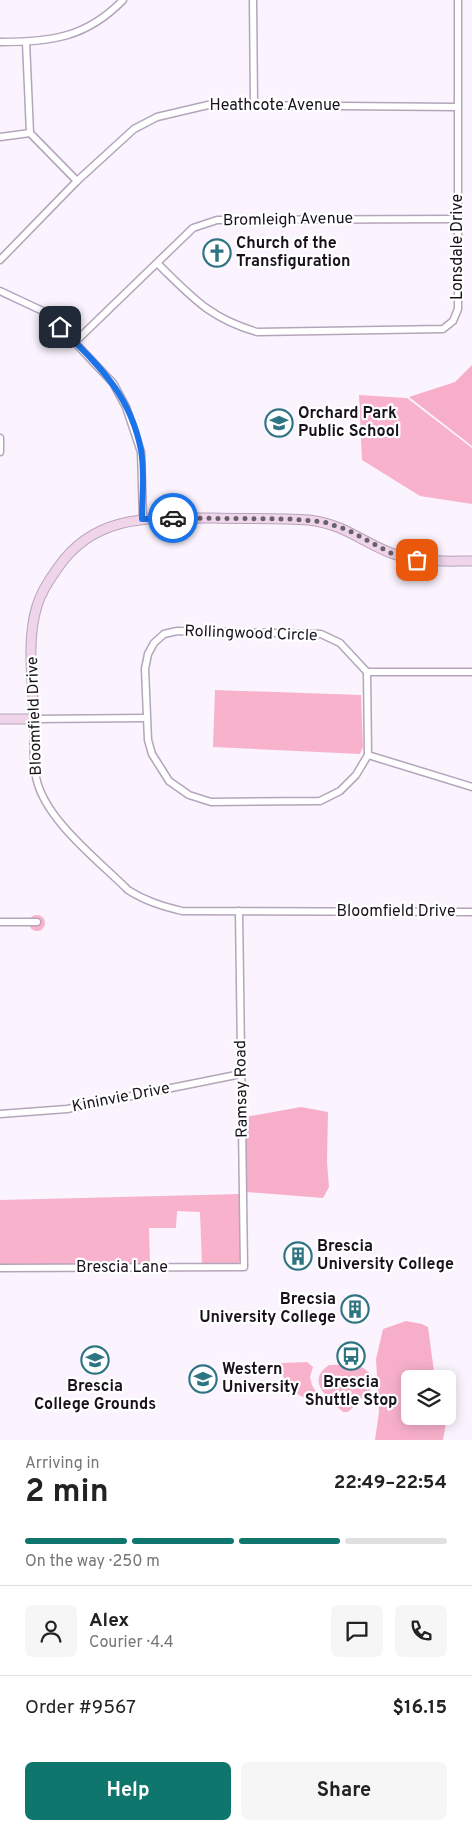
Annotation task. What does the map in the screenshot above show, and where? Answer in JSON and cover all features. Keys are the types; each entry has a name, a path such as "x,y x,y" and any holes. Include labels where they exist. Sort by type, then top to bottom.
{"street":[{"path":"0,42 26,42 63,37 88,28 109,14 123,0"},
{"path":"253,0 254,104"},
{"name":"Lonsdale Drive","path":"158,264 208,312 234,325 257,332 443,329 453,321 458,309 458,0"},
{"path":"26,42 30,133 77,182"},
{"name":"Heathcote Avenue","path":"0,260 77,182 134,129 157,117 208,105 458,107"},
{"path":"0,137 30,133"},
{"name":"Bromleigh Avenue","path":"74,342 158,264 193,228 217,220 458,218"},
{"path":"0,290 46,313 113,383 129,414 141,452 142,519"},
{"path":"0,438 0,452"},
{"name":"Bloomfield Drive","path":"472,561 417,560 391,553 336,526 309,520 142,519 100,530 78,544 62,561 47,583 37,606 32,631 36,778 48,806 65,828 128,890 150,902 182,911 472,912"},
{"name":"Rollingwood Circle","path":"367,672 340,643 321,634 177,631 164,634 154,643 148,654 145,669 146,718 152,754 169,781 188,796 212,802 320,801 336,794 348,784 368,755"},
{"path":"472,672 367,672 368,755 472,788"},
{"path":"0,719 146,718"},
{"name":"Ramsay Road","path":"239,911 244,1267"},
{"path":"0,922 37,922"},
{"name":"Kininvie Drive","path":"0,1114 67,1109 241,1074"},
{"name":"Brescia Lane","path":"0,1268 244,1267"}],"shaded area":[{"path":"472,365 472,446 409,397 455,382"},
{"path":"359,395 407,398 472,448 472,504 420,496 362,460"},
{"path":"215,690 361,695 363,747 360,754 213,747"},
{"path":"37,915 43,917 45,923 43,929 37,931 31,929 29,923 31,917"},
{"path":"301,1107 328,1112 327,1162 329,1187 323,1198 246,1192 245,1117"},
{"path":"241,1194 241,1259 238,1263 202,1266 200,1212 177,1211 176,1228 149,1228 150,1265 0,1264 0,1200"},
{"path":"406,1321 428,1327 434,1370 401,1370 401,1425 446,1425 443,1440 375,1440 379,1412 376,1359 383,1329"},
{"path":"307,1362 313,1367 310,1377 312,1385 323,1404 300,1396 285,1380 281,1363"},
{"path":"329,1365 359,1366 373,1378 370,1391 348,1412 343,1412 332,1402 319,1384 322,1371"}],"way so far":[{"path":"173,518 292,519 324,522 348,530 391,553 417,560"}],"place":[{"name":"Church of the Transfiguration","path":"217,253"},
{"name":"Orchard Park Public School","path":"279,423"},
{"name":"Brescia University College","path":"298,1256"},
{"name":"Brecsia University College","path":"355,1309"},
{"name":"Brescia Shuttle Stop","path":"351,1356"},
{"name":"Brescia College Grounds","path":"95,1360"},
{"name":"Western University","path":"203,1379"}],"route":[{"path":"60,327 113,383 126,406 141,452 142,519 173,518"}]}
